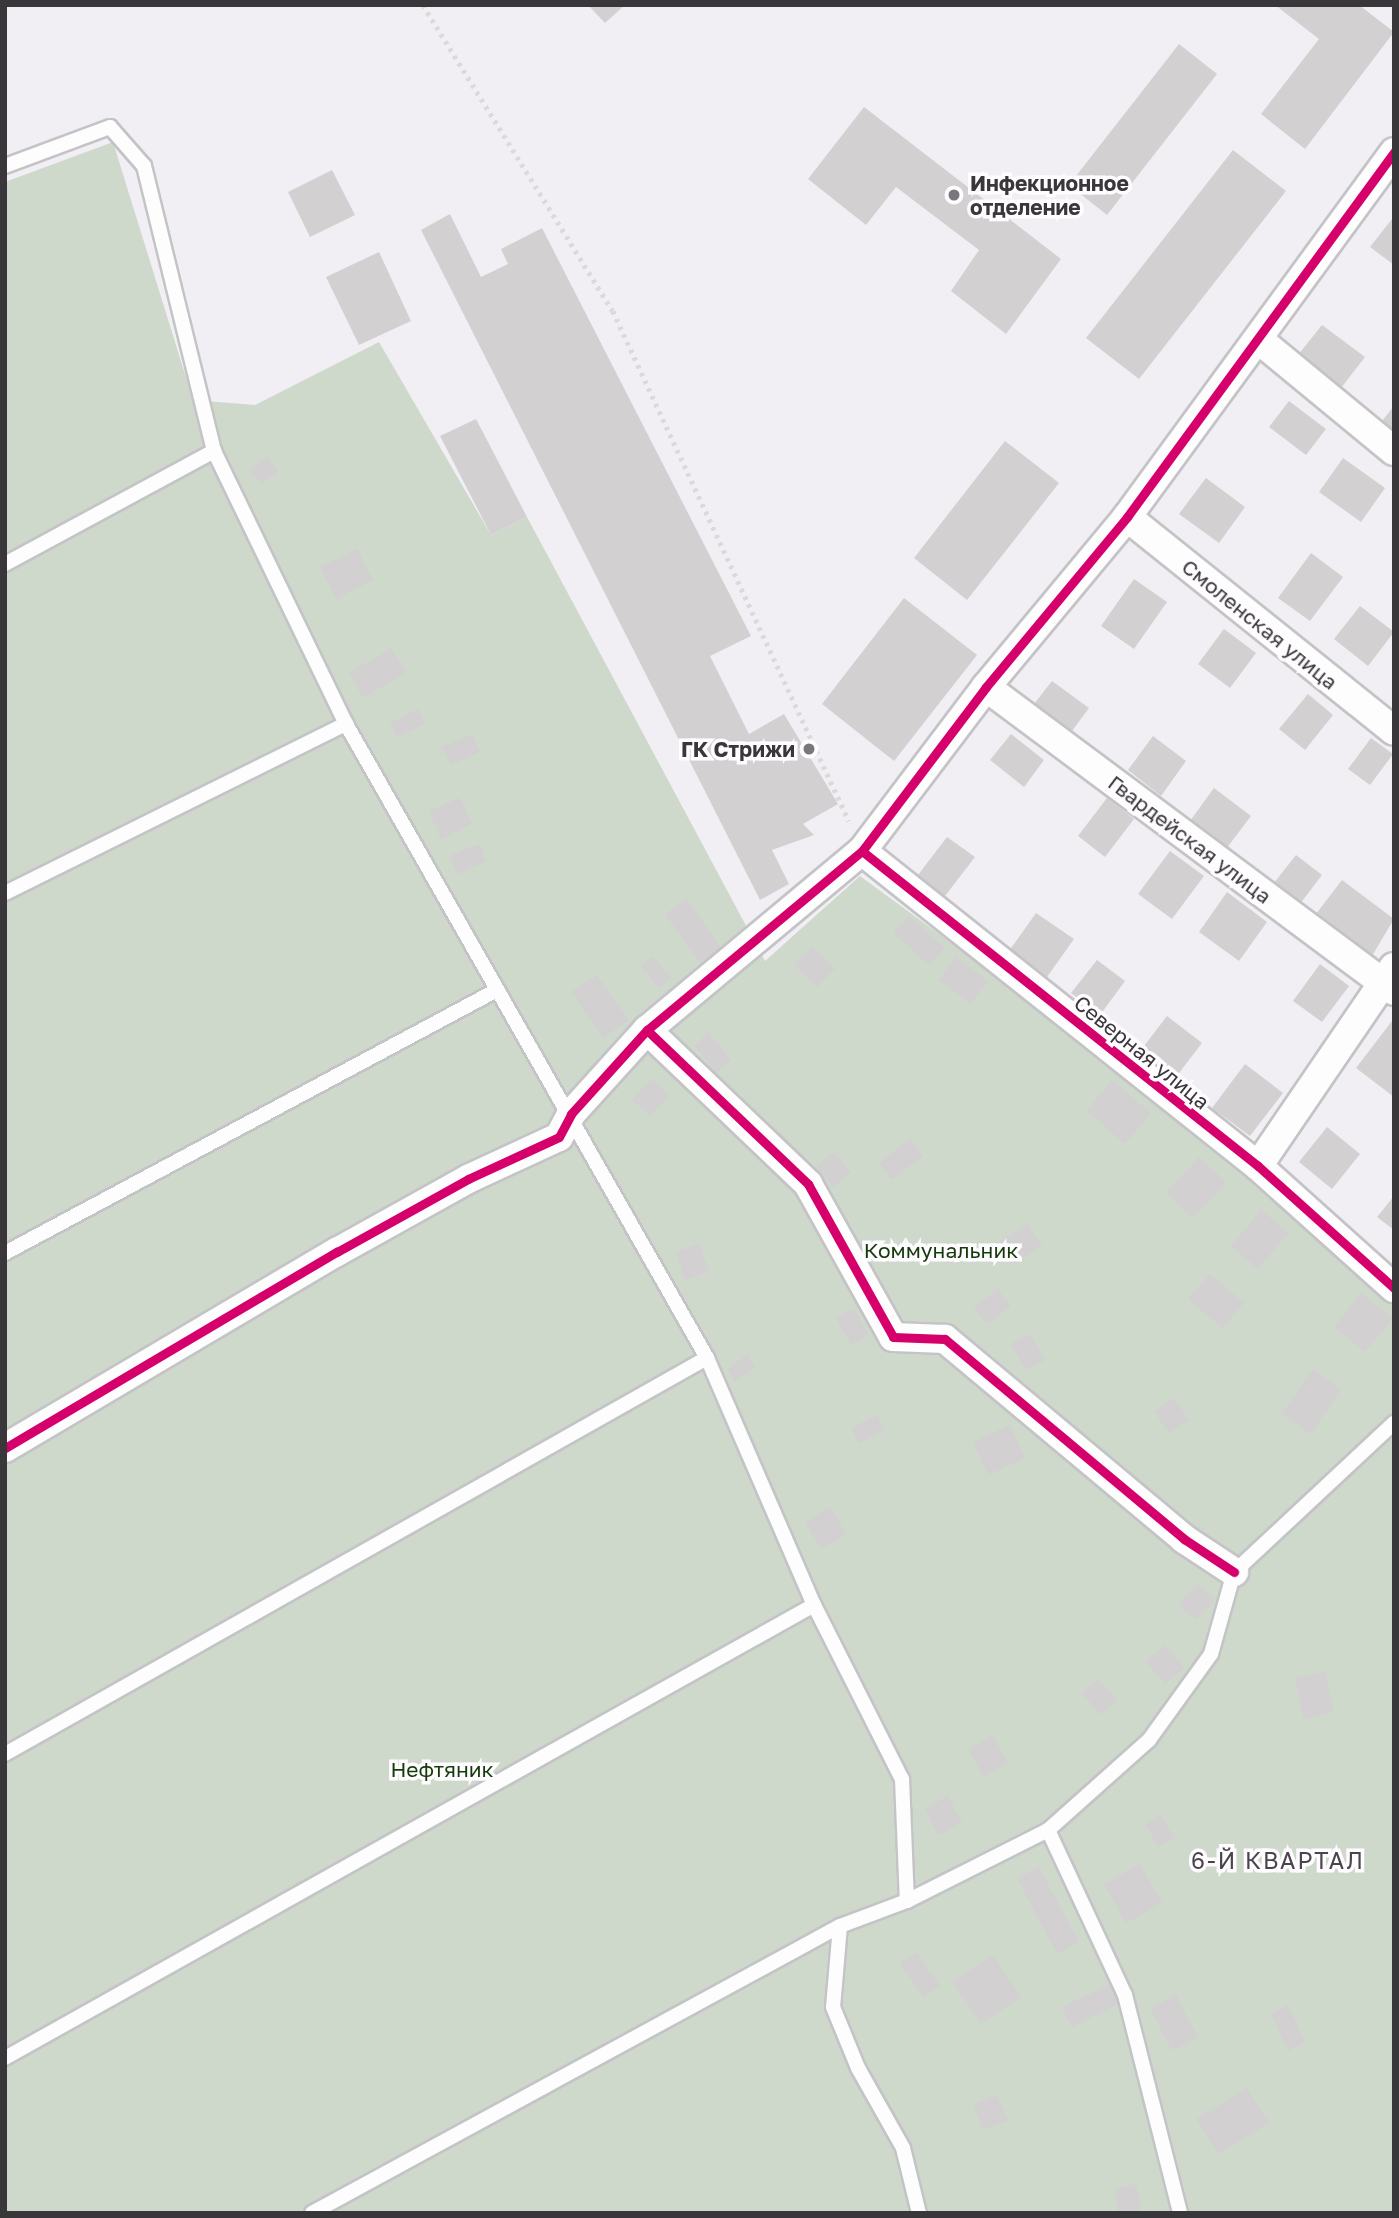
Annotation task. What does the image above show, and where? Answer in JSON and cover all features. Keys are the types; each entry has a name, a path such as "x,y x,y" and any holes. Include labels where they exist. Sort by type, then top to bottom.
{"street":[{"path":"5,1447 337,1252 468,1179 559,1137 571,1114 647,1030 862,851 986,687 1127,517 1258,339 1389,169"},
{"path":"1258,339 1394,451"},
{"name":"Смоленская улица","path":"1127,517 1394,731"},
{"name":"Гвардейская улица","path":"986,687 1390,980"},
{"name":"Северная улица","path":"862,851 1258,1166 1394,1288"},
{"path":"1258,1166 1390,980"},
{"path":"647,1030 808,1184 893,1337 945,1339 1184,1539 1234,1572"}],"lane":[{"path":"5,166 110,127 144,166 214,451 346,724 495,991 571,1114 707,1358 814,1605 902,1779 907,1901"},
{"path":"5,564 214,451"},
{"path":"5,893 346,724"},
{"path":"5,1252 495,991"},
{"path":"5,1754 707,1358"},
{"path":"312,2213 841,1926 907,1901 1048,1830 1149,1740 1211,1654 1234,1572 1394,1423"},
{"path":"5,2058 814,1605"},
{"path":"1048,1830 1125,1995 1181,2213"},
{"path":"841,1926 834,2007 858,2068 903,2148 919,2213"}],"path":[{"path":"423,5 613,312 862,851"}],"green space":[{"name":"Нефтяник","path":"113,142 193,400 255,405 379,342 491,535 527,517 765,961 860,876 1103,1054 1394,1304 1394,2213 5,2213 5,182"}],"building":[{"path":"588,5 625,5 605,23"},
{"path":"1275,5 1359,5 1394,32 1305,149 1261,114 1319,39"},
{"path":"1179,44 1217,74 1107,215 1069,185"},
{"path":"864,107 1061,259 1006,334 951,291 979,250 896,187 866,225 808,179"},
{"path":"1233,150 1286,191 1139,379 1086,338"},
{"path":"332,170 355,215 310,237 288,192"},
{"path":"450,214 481,277 508,264 501,249 542,228 751,636 710,656 749,734 784,714 838,804 803,824 814,835 772,850 789,884 760,900 421,230"},
{"path":"1392,219 1394,220 1394,265 1370,247"},
{"path":"379,252 411,321 359,345 326,277"},
{"path":"1322,325 1365,357 1341,388 1298,355"},
{"path":"1289,401 1326,429 1306,455 1269,427"},
{"path":"1394,406 1394,438 1378,426"},
{"path":"476,419 527,517 491,535 440,436"},
{"path":"1005,441 1059,483 967,600 914,558"},
{"path":"267,456 278,471 261,484 250,470"},
{"path":"1343,458 1385,488 1361,522 1319,492"},
{"path":"1206,478 1245,507 1219,543 1179,514"},
{"path":"357,549 373,580 336,599 320,567"},
{"path":"1311,553 1343,577 1310,621 1278,598"},
{"path":"1134,579 1167,602 1134,649 1101,626"},
{"path":"904,598 977,655 894,761 822,704"},
{"path":"1360,606 1394,632 1368,666 1334,639"},
{"path":"1224,629 1256,653 1230,688 1198,664"},
{"path":"392,648 406,673 363,698 349,673"},
{"path":"1052,681 1089,708 1072,731 1034,704"},
{"path":"1308,694 1333,715 1305,750 1279,729"},
{"path":"418,709 425,724 397,737 390,723"},
{"path":"472,734 480,752 450,765 442,747"},
{"path":"1011,734 1044,760 1024,787 990,760"},
{"path":"1153,736 1186,761 1161,796 1128,770"},
{"path":"1371,738 1393,754 1370,785 1348,769"},
{"path":"1214,788 1251,816 1226,849 1190,821"},
{"path":"460,797 472,824 441,839 429,812"},
{"path":"1107,798 1134,819 1105,857 1078,836"},
{"path":"947,837 975,857 945,896 918,875"},
{"path":"479,844 486,861 457,874 450,856"},
{"path":"1170,851 1204,876 1172,919 1138,894"},
{"path":"1296,855 1322,875 1300,904 1274,883"},
{"path":"1342,880 1394,919 1372,956 1316,914"},
{"path":"1227,892 1267,922 1239,961 1199,932"},
{"path":"687,899 722,949 700,963 665,914"},
{"path":"1036,913 1074,939 1047,977 1009,951"},
{"path":"909,916 945,948 929,965 893,933"},
{"path":"812,947 835,969 817,987 794,965"},
{"path":"653,956 671,978 659,988 641,966"},
{"path":"956,957 988,981 971,1004 939,980"},
{"path":"1097,960 1125,981 1100,1015 1071,993"},
{"path":"1320,964 1349,986 1322,1022 1293,1001"},
{"path":"597,975 629,1020 603,1038 571,992"},
{"path":"1167,1016 1202,1043 1176,1077 1141,1050"},
{"path":"1392,1021 1394,1022 1394,1097 1356,1068"},
{"path":"709,1033 731,1061 716,1073 694,1045"},
{"path":"1245,1064 1283,1093 1250,1136 1212,1108"},
{"path":"651,1079 670,1095 651,1116 632,1100"},
{"path":"1112,1080 1151,1113 1125,1144 1087,1111"},
{"path":"1327,1127 1360,1154 1332,1189 1299,1162"},
{"path":"910,1139 923,1156 892,1179 879,1163"},
{"path":"834,1152 851,1173 833,1187 817,1166"},
{"path":"1199,1157 1226,1182 1193,1218 1166,1193"},
{"path":"1394,1196 1394,1230 1377,1217"},
{"path":"1261,1210 1288,1233 1258,1269 1231,1246"},
{"path":"1028,1224 1042,1246 1015,1264 1000,1242"},
{"path":"699,1244 709,1271 685,1280 676,1252"},
{"path":"1210,1274 1244,1303 1222,1328 1188,1299"},
{"path":"998,1289 1011,1307 986,1324 974,1307"},
{"path":"1361,1293 1393,1318 1365,1352 1334,1327"},
{"path":"854,1308 869,1335 851,1345 836,1318"},
{"path":"1030,1334 1045,1360 1026,1370 1011,1344"},
{"path":"747,1355 756,1367 735,1382 727,1369"},
{"path":"1312,1369 1341,1389 1311,1434 1282,1414"},
{"path":"1174,1398 1189,1420 1169,1433 1154,1412"},
{"path":"877,1415 885,1430 859,1443 851,1428"},
{"path":"1010,1425 1025,1458 988,1475 973,1442"},
{"path":"830,1507 846,1534 821,1549 805,1522"},
{"path":"1198,1584 1215,1600 1196,1620 1179,1605"},
{"path":"1165,1645 1185,1668 1165,1684 1146,1661"},
{"path":"1325,1672 1334,1712 1304,1719 1295,1678"},
{"path":"1099,1679 1117,1700 1101,1715 1082,1693"},
{"path":"992,1735 1008,1762 984,1777 968,1749"},
{"path":"948,1796 962,1823 938,1835 925,1809"},
{"path":"1161,1815 1174,1838 1158,1847 1145,1823"},
{"path":"1140,1864 1162,1903 1126,1923 1104,1884"},
{"path":"1039,1867 1079,1942 1057,1954 1017,1878"},
{"path":"917,1952 940,1986 923,1997 900,1963"},
{"path":"993,1955 1021,1997 981,2024 953,1982"},
{"path":"1109,1985 1119,2004 1072,2027 1062,2007"},
{"path":"1176,1995 1198,2038 1172,2051 1150,2008"},
{"path":"1288,2005 1305,2042 1288,2051 1271,2014"},
{"path":"1247,2088 1269,2123 1218,2154 1196,2119"},
{"path":"997,2095 1008,2120 983,2130 973,2105"},
{"path":"1136,2184 1142,2211 1119,2213 1114,2189"}],"cycle path":[{"path":"5,1448 337,1252 468,1179 559,1137 571,1114 647,1030 862,851 986,687 1127,517 1394,152"},
{"path":"862,851 1258,1166 1394,1288"},
{"path":"647,1030 808,1184 893,1337 945,1339 1184,1539 1234,1572"}],"place":[{"name":"Инфекционное отделение","path":"954,195"},
{"name":"ГК Стрижи","path":"809,749"}],"district":[{"name":"6-Й КВАРТАЛ","path":"1278,1860"}],"park label":[{"name":"Коммунальник","path":"941,1250"}]}
